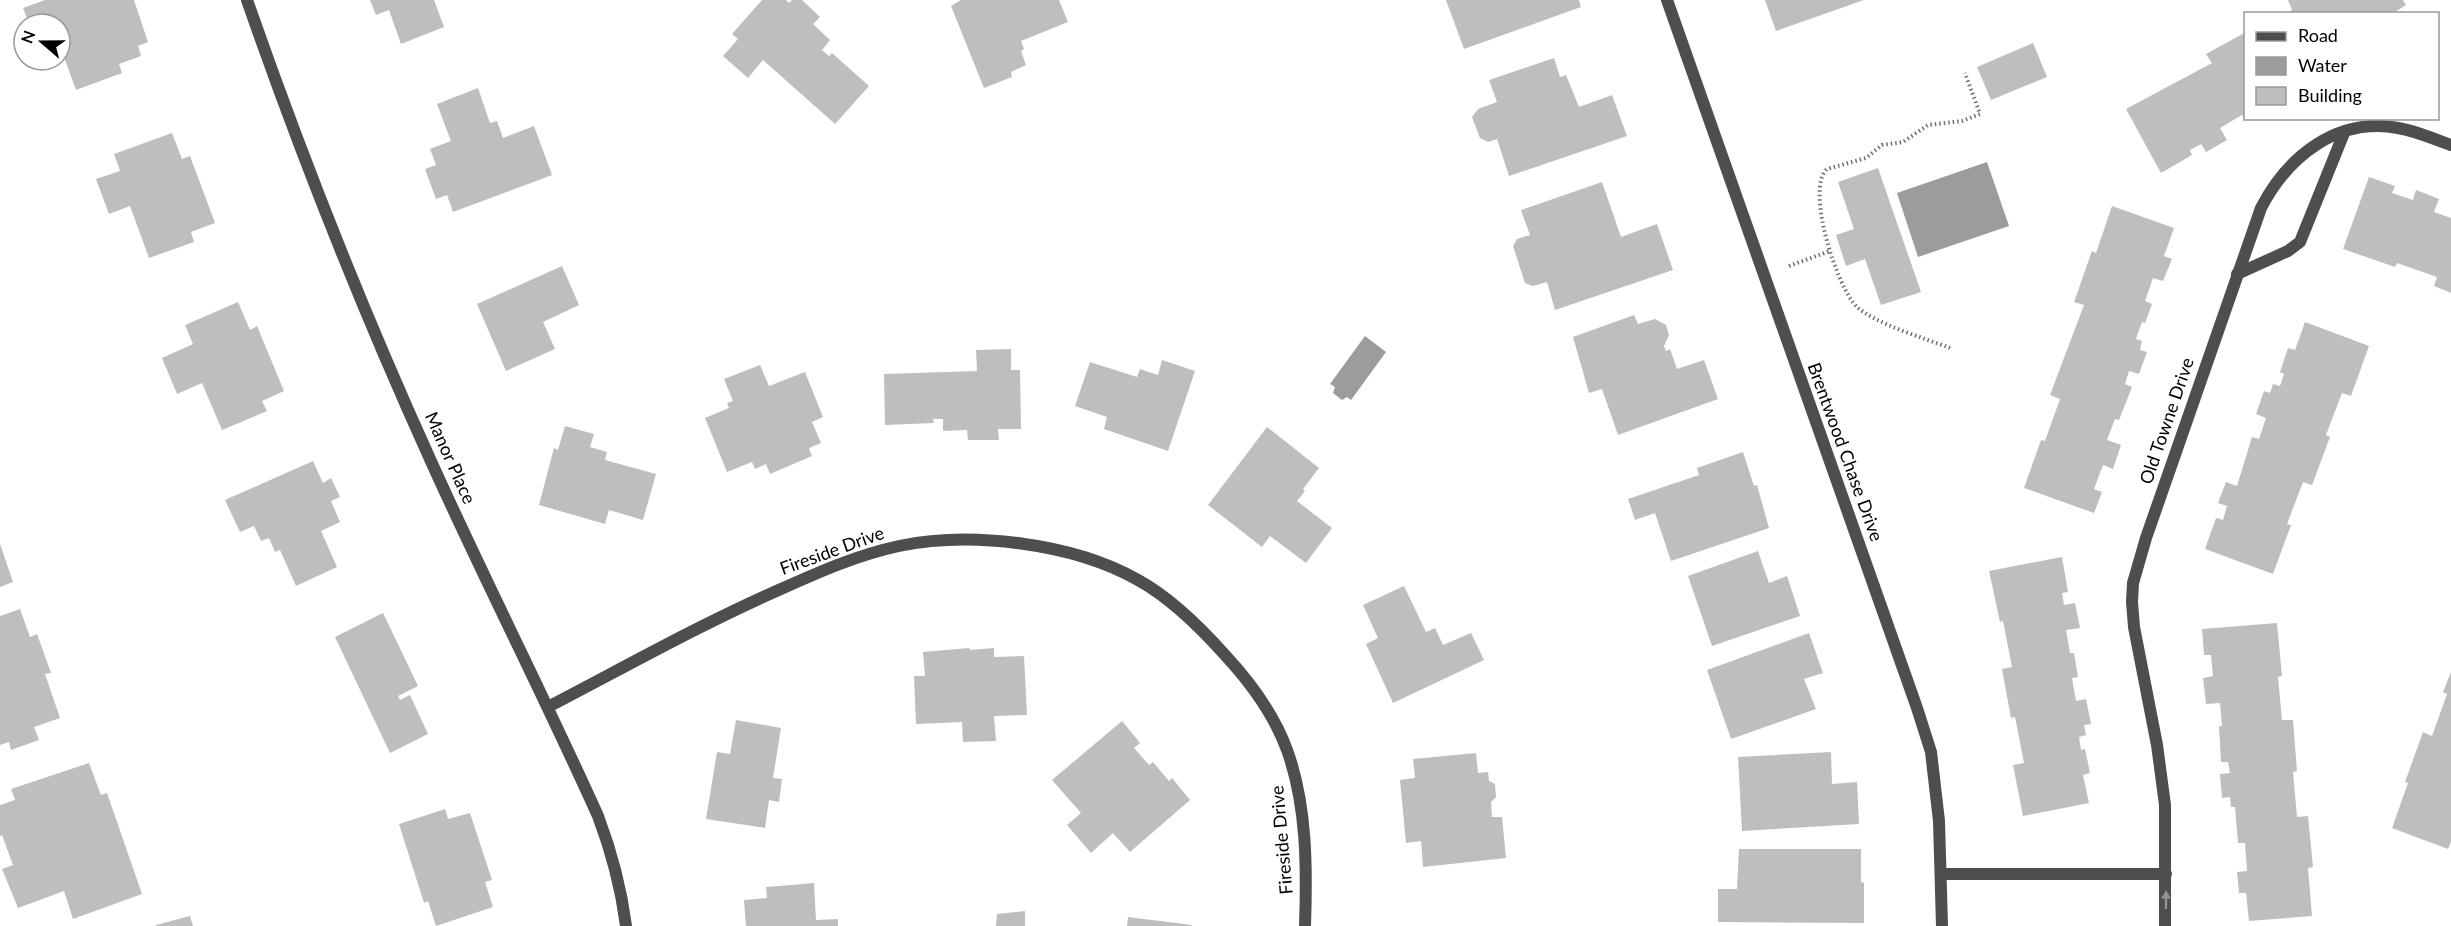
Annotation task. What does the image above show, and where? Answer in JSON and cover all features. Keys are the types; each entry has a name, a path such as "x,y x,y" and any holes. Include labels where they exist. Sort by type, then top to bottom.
{"street":[{"name":"Manor Place","path":"247,0 278,89 380,345 598,816 613,856 621,888 626,926"},
{"name":"Brentwood Chase Drive","path":"1667,0 1931,752 1942,874 1942,926"},
{"name":"Old Towne Drive","path":"2165,926 2165,805 2157,745 2134,627 2133,583 2140,553 2261,208 2284,171 2312,147 2356,128 2378,126 2399,128 2451,145"},
{"path":"2237,274 2288,252 2300,242 2344,133"},
{"name":"Fireside Drive","path":"548,707 738,608 832,566 870,553 900,545 968,540 1020,544 1078,556 1109,566 1139,580 1163,597 1219,648 1244,675 1264,704 1288,750 1301,806 1306,885 1305,926"},
{"path":"1942,874 2166,874"}],"path":[{"path":"1950,348 1876,319 1856,306 1841,280 1830,251 1821,212 1821,180 1825,172 1866,158 1886,143 1903,142 1928,125 1962,121 1980,114 1965,73"},
{"path":"1764,275 1830,251"}],"water":[{"path":"1987,162 2009,226 1918,257 1897,193"},
{"path":"1365,336 1386,352 1351,400 1347,397 1342,400 1333,393 1335,387 1330,384"}],"building":[{"path":"45,0 134,0 148,42 138,46 141,56 119,64 122,73 76,90 69,72 72,72 72,12 24,12 23,8"},
{"path":"370,0 434,0 444,27 401,44 389,10 376,15"},
{"path":"762,0 786,0 789,3 792,0 802,0 820,17 813,24 830,40 822,50 829,56 832,53 869,86 835,124 763,60 748,78 723,56 738,39 732,34"},
{"path":"961,0 1059,0 1068,22 1021,41 1024,49 1021,51 1026,65 1011,72 1012,77 984,88 951,6"},
{"path":"1446,0 1579,0 1581,7 1464,49"},
{"path":"1765,0 1864,0 1776,31"},
{"path":"2288,0 2403,0 2406,5 2395,12 2288,12 2292,10"},
{"path":"2244,33 2244,118 2242,115 2220,128 2227,140 2206,152 2201,144 2190,150 2192,155 2161,173 2126,109 2212,63 2206,54"},
{"path":"2033,43 2047,77 1991,100 1977,67"},
{"path":"1554,58 1560,77 1566,75 1579,107 1612,95 1627,136 1509,176 1497,139 1488,142 1480,138 1472,117 1478,109 1497,102 1489,80"},
{"path":"478,88 490,123 497,121 503,138 534,126 552,175 453,212 447,195 436,199 425,169 436,165 430,149 451,141 437,104"},
{"path":"172,133 182,159 190,156 215,223 191,232 194,242 149,258 130,206 109,214 96,179 120,171 114,154"},
{"path":"1878,168 1921,292 1881,305 1865,259 1846,266 1836,235 1854,229 1838,182"},
{"path":"2369,177 2395,186 2392,193 2413,200 2416,190 2439,199 2434,212 2451,218 2451,293 2434,286 2437,277 2397,263 2395,267 2343,249"},
{"path":"1602,182 1621,237 1657,224 1673,270 1555,310 1547,282 1533,286 1525,283 1513,246 1517,239 1530,235 1521,210"},
{"path":"2112,206 2174,228 2164,256 2172,259 2163,281 2153,278 2145,301 2152,304 2136,339 2142,341 2140,350 2147,352 2139,374 2129,371 2125,384 2132,387 2119,420 2115,419 2107,440 2121,445 2113,469 2103,465 2094,489 2102,492 2094,513 2024,488 2041,440 2045,441 2060,399 2050,395 2084,305 2074,302 2092,251 2096,253"},
{"path":"562,266 579,305 543,322 555,349 506,371 477,304"},
{"path":"238,302 250,330 257,326 284,391 262,401 267,411 222,430 202,383 177,394 162,358 193,344 185,325"},
{"path":"1634,315 1638,324 1655,319 1666,325 1669,335 1664,346 1666,351 1670,349 1677,369 1704,360 1718,399 1618,435 1602,389 1589,393 1573,337"},
{"path":"2305,322 2369,346 2351,396 2342,393 2326,435 2330,437 2312,485 2303,482 2287,524 2291,525 2273,574 2205,549 2216,518 2223,520 2227,506 2218,503 2226,482 2237,486 2252,437 2259,439 2266,418 2256,414 2264,391 2270,393 2273,384 2280,386 2284,374 2280,372 2288,348 2295,350"},
{"path":"1011,349 1011,370 1020,370 1021,429 998,429 999,440 968,440 967,430 943,431 943,419 933,419 934,423 885,425 884,374 977,371 976,350"},
{"path":"1162,360 1195,371 1168,451 1104,429 1107,417 1075,406 1090,362 1137,377 1140,369 1158,375"},
{"path":"760,365 769,386 805,372 823,417 812,422 821,443 809,448 812,456 770,474 766,464 755,469 752,462 727,472 705,418 729,408 727,403 733,401 724,379"},
{"path":"565,426 594,434 590,447 607,452 605,460 656,474 643,520 609,510 605,524 539,505 554,448 558,450"},
{"path":"1267,427 1319,468 1297,501 1332,528 1306,563 1270,536 1262,547 1208,505"},
{"path":"1743,452 1754,486 1757,485 1769,528 1671,561 1655,513 1635,520 1628,499 1699,475 1697,468"},
{"path":"313,461 323,483 331,478 340,497 331,501 340,522 321,531 337,567 296,586 280,550 275,552 269,538 261,541 254,526 240,532 225,500"},
{"path":"0,544 13,582 0,587"},
{"path":"1758,551 1769,583 1787,576 1800,616 1712,646 1688,576"},
{"path":"2062,557 2068,592 2062,593 2064,605 2075,603 2080,628 2066,630 2070,653 2074,653 2078,677 2072,678 2076,701 2086,699 2091,724 2084,725 2086,735 2079,737 2081,750 2085,749 2090,773 2083,775 2089,803 2023,816 2013,765 2024,763 2015,717 2011,718 2002,669 2012,667 2003,621 2000,622 1989,571"},
{"path":"1404,586 1426,632 1435,628 1443,645 1471,633 1484,660 1393,703 1366,644 1378,638 1363,605"},
{"path":"20,609 30,637 37,634 51,673 45,674 60,718 34,727 39,740 11,750 9,742 0,745 0,616"},
{"path":"383,613 418,686 398,696 400,700 410,695 428,734 390,753 335,637"},
{"path":"2277,623 2282,676 2278,677 2282,720 2293,720 2297,771 2293,772 2297,817 2308,816 2313,867 2308,868 2312,916 2249,921 2246,893 2239,893 2237,872 2247,871 2245,843 2238,843 2235,807 2231,807 2230,797 2222,798 2220,774 2230,773 2228,762 2221,762 2220,703 2206,704 2203,678 2213,676 2211,655 2204,655 2202,629"},
{"path":"1809,633 1823,673 1804,679 1816,709 1731,739 1707,670"},
{"path":"969,648 970,650 994,648 994,657 1024,656 1027,715 994,716 996,741 963,742 962,722 916,724 914,676 925,676 923,652"},
{"path":"2451,672 2451,842 2448,849 2392,828 2423,732 2432,736 2447,694 2443,692"},
{"path":"736,720 781,728 773,778 782,779 779,802 769,800 765,828 706,819 717,752 730,754"},
{"path":"1122,721 1140,743 1134,748 1149,765 1153,762 1169,781 1172,778 1190,800 1130,852 1113,833 1091,853 1067,825 1081,813 1052,780"},
{"path":"1831,752 1832,784 1857,782 1859,824 1742,831 1738,757"},
{"path":"1476,753 1478,773 1488,772 1489,781 1495,784 1496,797 1491,802 1492,817 1502,817 1506,858 1423,867 1421,841 1406,843 1400,780 1415,778 1413,759"},
{"path":"89,763 101,795 107,793 142,894 73,919 64,891 18,908 2,869 13,865 2,835 0,836 0,805 15,800 11,789"},
{"path":"445,809 448,819 470,813 492,880 485,882 493,907 436,926 428,901 424,903 399,824"},
{"path":"1739,849 1861,849 1864,923 1718,922 1718,889 1737,889"},
{"path":"814,883 816,920 838,919 838,926 746,926 744,900 767,898 766,887"},
{"path":"1025,911 1025,926 996,926 997,914"},
{"path":"190,916 193,926 156,926 156,925"},
{"path":"1128,917 1192,925 1192,926 1127,926"}]}
